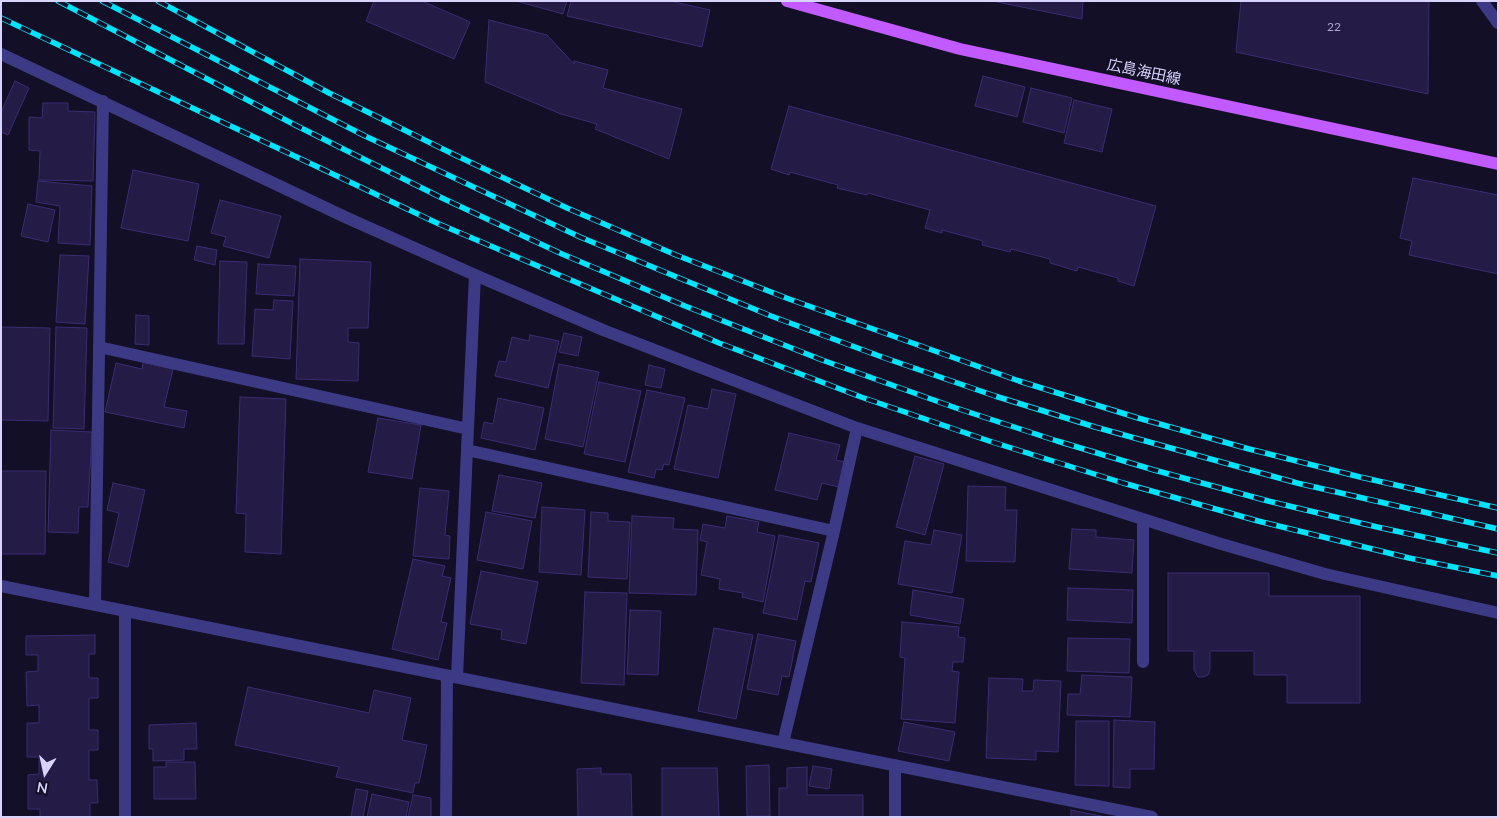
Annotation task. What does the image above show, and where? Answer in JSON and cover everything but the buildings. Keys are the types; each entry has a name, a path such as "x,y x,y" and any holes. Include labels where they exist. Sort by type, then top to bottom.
{"main road":[{"name":"広島海田線","path":"787,1 960,49 1498,164"}],"street":[{"path":"1482,1 1498,24"},
{"path":"1,54 345,217 475,275 603,330 857,428 1143,520 1325,574 1498,612"},
{"path":"95,605 103,101"},
{"path":"446,817 452,676 467,450 475,275"},
{"path":"99,347 468,429"},
{"path":"783,743 857,428"},
{"path":"467,450 834,531"},
{"path":"1143,520 1143,662"},
{"path":"1,586 1152,817"},
{"path":"125,611 125,817"},
{"path":"895,766 895,817"}],"railway":[{"path":"58,1 297,126 442,198 562,254 685,306 822,360 956,408 1154,470 1268,501 1498,553"},
{"path":"102,1 365,136 580,237 771,316 995,396 1095,427 1297,483 1498,529"},
{"path":"158,1 329,93 567,208 676,255 789,299 1019,381 1138,418 1360,477 1498,508"},
{"path":"1,18 439,224 719,343 861,397 989,441 1123,483 1258,521 1409,558 1498,576"}]}
